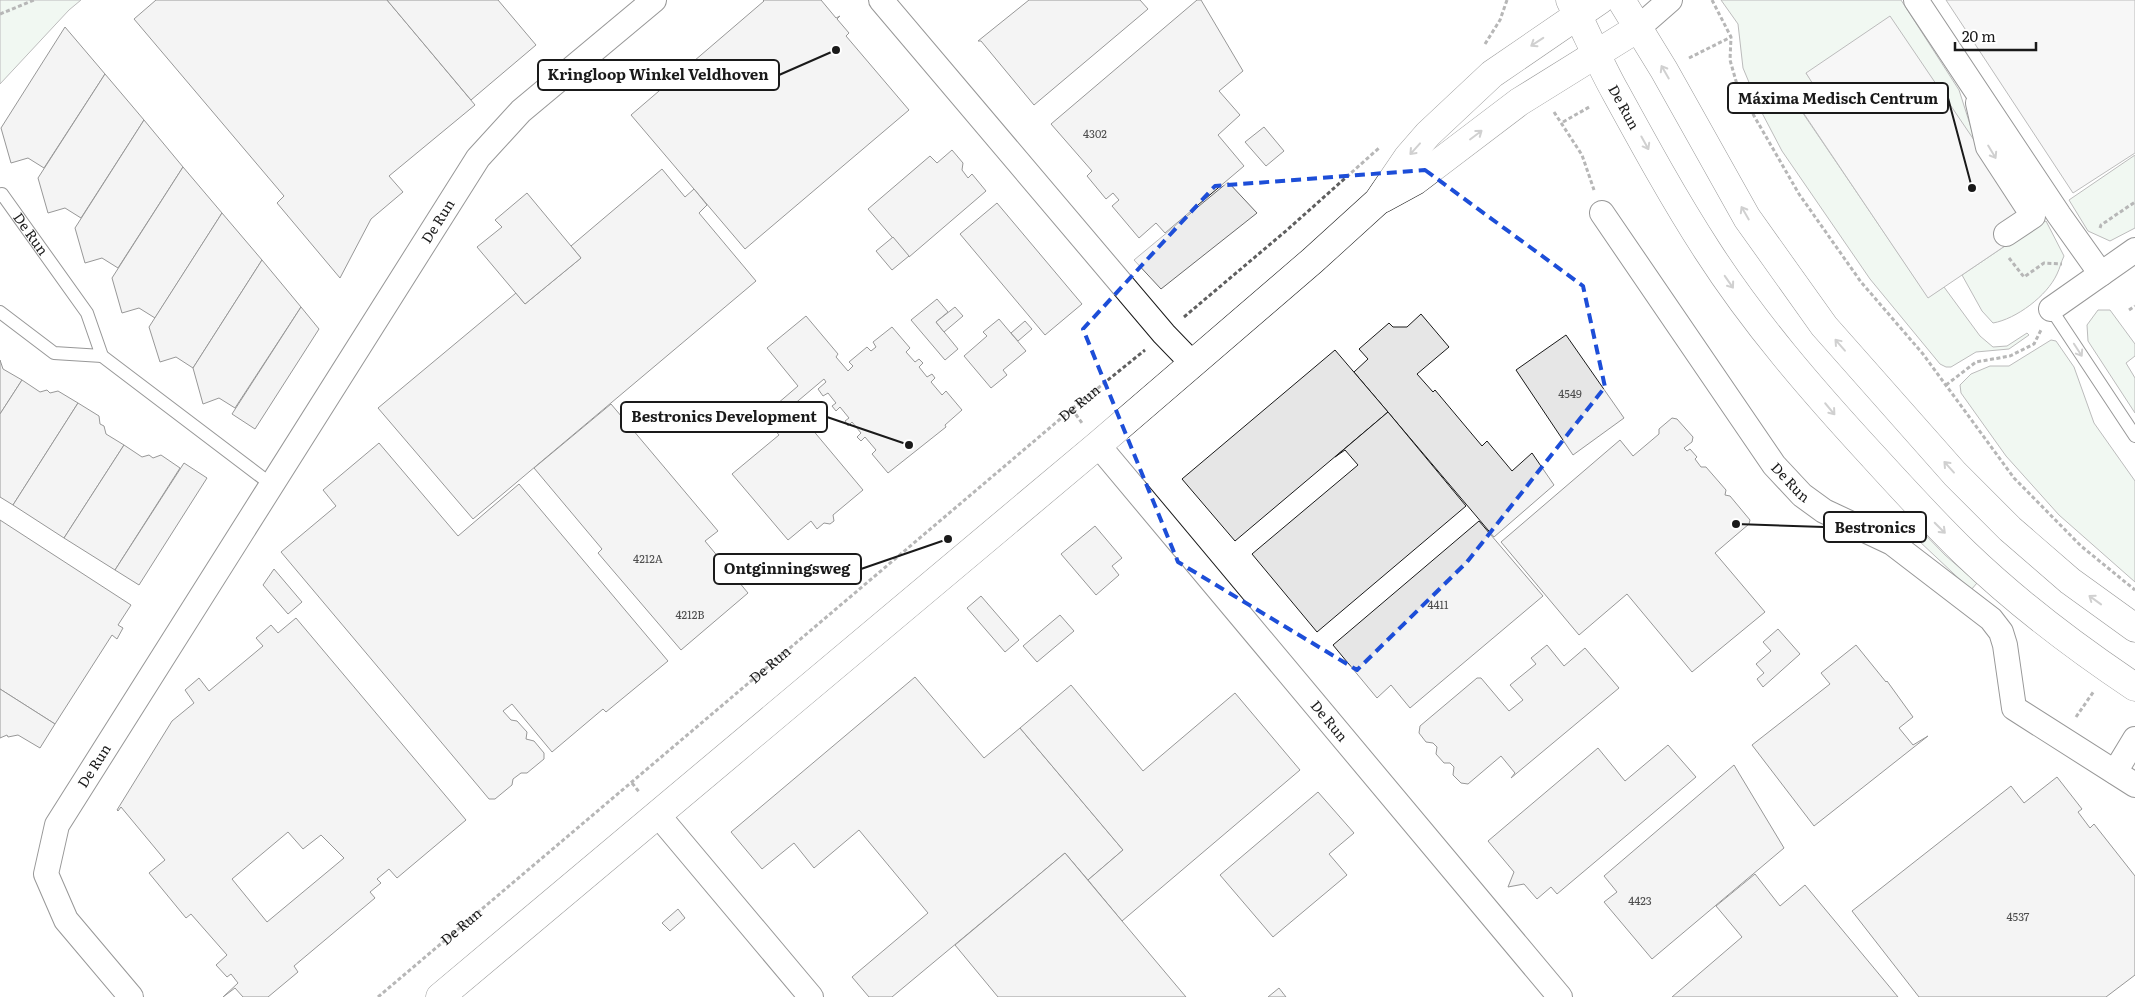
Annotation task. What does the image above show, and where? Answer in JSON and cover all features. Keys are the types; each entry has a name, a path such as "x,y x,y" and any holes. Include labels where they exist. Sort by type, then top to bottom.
{"street":[{"name":"De Run","path":"131,997 66,920 46,874 57,825 478,158 521,111 654,0"},
{"path":"881,0 1164,334 1192,363"},
{"path":"440,997 1098,445 1312,261 1378,201 1408,157 1428,134 1492,74 1574,8 1600,0"},
{"path":"1621,0 1747,218 1824,326 1955,474 2010,529 2070,581 2135,628"},
{"path":"1378,201 1415,181 1519,102 1638,28 1670,0"},
{"path":"1916,0 2101,274"},
{"name":"De Run","path":"1574,8 1616,93 1707,250 1747,308 1835,415 1912,500 1965,554 2021,604 2070,642 2135,687"},
{"path":"1975,89 1988,147 2033,216 2006,234"},
{"name":"De Run","path":"1602,213 1774,465 1802,495 1824,511 1892,543 1991,619 2001,632 2005,645 2014,708 2135,785"},
{"path":"2051,309 2135,250"},
{"name":"De Run","path":"1098,445 1560,997"},
{"path":"2115,772 2135,739"},
{"path":"658,815 810,997"}],"lane":[{"name":"De Run","path":"0,196 2,194 87,313 102,356"},
{"path":"2051,309 2135,436"},
{"path":"0,312 54,353 102,356 272,485"}],"path":[{"path":"0,14 34,0"},
{"path":"1484,46 1494,32 1507,0"},
{"path":"1712,0 1731,37 1730,60 1738,88 1799,194 1861,282 1924,354 2014,478 2081,546 2135,590"},
{"path":"1563,122 1582,155 1602,213"},
{"name":"De Run","path":"378,997 1072,409 1287,230 1386,142"},
{"path":"2129,310 2135,306"},
{"path":"1946,385 1976,362 2010,356 2034,344 2051,309"}],"highlighted area":[{"path":"1425,170 1583,286 1605,387 1467,562 1357,670 1178,562 1083,329 1215,186"}],"green space":[{"path":"0,0 81,0 69,10 0,84"},
{"path":"1721,0 1901,0 1959,90 1975,140 1806,73 1817,89 1796,103 1928,297 1944,287 1980,336 1993,347 2007,346 2027,333 2029,335 2009,349 1976,352 1951,367 1940,364 1870,279 1782,151 1761,111 1743,68 1738,24"},
{"path":"2135,155 2135,228 2110,241 2088,231 2069,200"},
{"path":"2046,221 2064,256 2057,274 2046,290 2021,312 1993,323 1982,311 1962,275 2033,227"},
{"path":"2098,310 2110,310 2135,344 2135,356 2126,363 2135,378 2135,413 2088,341 2087,325"},
{"path":"2051,340 2056,341 2074,367 2094,423 2135,481 2135,582 2059,515 2006,456 1961,393 1960,385 1971,374 1990,366 2009,366"},
{"path":"1909,518 1945,555 1977,583 1971,590 1901,524"}],"shaded area":[{"path":"1946,0 2135,0 2135,153 2073,193"},
{"path":"1890,16 2033,227 1928,298 1796,102 1816,89 1806,73"},
{"path":"1228,182 1257,213 1161,289 1134,260"}],"building":[{"path":"156,0 387,0 475,105 389,176 403,192 371,219 340,278 277,203 284,196 134,19"},
{"path":"387,0 498,0 536,45 471,100"},
{"path":"763,0 821,0 836,18 840,16 837,19 849,33 846,36 909,110 745,249 631,115"},
{"path":"1029,0 1140,0 1148,9 1034,105 981,41 978,41"},
{"path":"1197,0 1201,0 1243,71 1219,91 1240,115 1218,135 1244,166 1165,233 1156,223 1139,238 1112,206 1119,200 1113,193 1106,199 1087,176 1092,171 1051,124"},
{"path":"65,27 105,74 44,168 28,158 11,163 1,128"},
{"path":"105,74 144,120 81,218 65,208 48,213 38,178"},
{"path":"144,120 183,167 118,268 102,258 85,263 75,228"},
{"path":"1264,127 1284,151 1266,166 1245,142"},
{"path":"952,150 963,163 962,170 968,178 972,174 986,191 909,257 868,209 930,156 937,163"},
{"path":"183,167 222,213 155,318 139,308 122,313 112,278"},
{"path":"662,169 685,197 694,189 707,205 699,213 756,281 473,519 378,408 516,293 525,304 581,258 571,246"},
{"path":"527,193 581,258 525,304 477,247 502,227 495,220"},
{"path":"997,203 1082,304 1045,335 960,234"},
{"path":"222,213 262,260 193,368 176,357 160,362 149,327"},
{"path":"893,237 909,256 892,270 876,251"},
{"path":"262,260 301,307 235,408 219,398 203,404 193,368"},
{"path":"937,299 948,312 936,322 958,349 945,360 911,320"},
{"path":"301,307 319,329 255,429 232,414"},
{"path":"955,307 963,316 944,332 936,322"},
{"path":"1421,314 1449,347 1417,374 1433,392 1435,390 1482,446 1487,441 1512,471 1532,453 1554,485 1494,537 1354,372 1368,359 1359,349 1389,323 1393,327 1407,327"},
{"path":"806,316 838,354 836,357 848,371 853,366 849,362 867,347 871,351 876,347 873,342 892,327 910,348 906,352 915,362 919,359 923,363 919,367 927,377 932,374 935,378 931,382 942,395 946,391 962,410 945,425 946,427 888,473 872,454 876,450 865,437 861,441 857,437 861,433 852,422 848,426 845,421 849,418 840,407 836,411 832,406 836,403 828,393 823,396 818,389 826,382 824,379 786,411 795,422 801,416 863,490 833,515 834,521 830,524 824,523 817,529 811,521 788,540 732,474 779,435 763,416 798,386 767,348"},
{"path":"999,319 1026,351 1003,370 1007,375 991,388 964,356 987,336 983,332"},
{"path":"1025,321 1032,329 1018,341 1011,333"},
{"path":"1566,335 1624,418 1573,455 1516,370"},
{"path":"1335,350 1388,412 1235,541 1182,479"},
{"path":"0,360 3,369 22,380 0,414"},
{"path":"22,380 40,392 47,390 50,393 58,391 78,403 13,505 0,497 0,414"},
{"path":"78,403 99,416 100,424 104,426 106,434 124,445 64,538 13,505"},
{"path":"611,404 718,531 705,541 748,593 681,650 598,553 602,549 534,468"},
{"path":"1388,412 1466,506 1317,632 1252,554 1358,465 1345,450 1335,457"},
{"path":"1672,418 1677,419 1693,437 1692,442 1684,448 1687,451 1690,449 1697,457 1695,459 1701,467 1706,467 1726,490 1725,495 1730,496 1750,520 1749,524 1715,553 1765,612 1692,672 1627,594 1579,635 1501,542 1620,440 1633,456 1659,434 1659,429"},
{"path":"379,443 458,536 519,484 668,661 606,712 603,709 552,752 512,704 503,711 511,720 517,721 527,732 526,739 534,741 544,753 544,759 527,773 521,773 513,779 512,785 495,799 489,799 281,552 336,506 323,490"},
{"path":"124,445 142,457 149,455 153,458 161,455 180,468 115,570 64,538"},
{"path":"184,463 207,478 139,585 115,570"},
{"path":"0,520 131,605 118,625 123,628 117,639 112,635 55,724 0,689"},
{"path":"1479,521 1543,596 1410,708 1391,685 1377,698 1333,645"},
{"path":"1095,526 1122,558 1112,566 1119,575 1096,595 1061,554"},
{"path":"274,569 302,602 288,614 263,585"},
{"path":"981,596 1019,640 1005,652 967,608"},
{"path":"1060,615 1074,631 1037,662 1023,646"},
{"path":"296,618 466,820 397,878 389,869 377,879 381,883 370,892 375,898 294,966 298,972 268,997 243,997 235,988 223,997 238,983 231,974 227,977 216,965 227,955 191,914 186,918 149,873 165,860 121,807 117,810 172,721 194,703 185,690 199,678 209,691 263,646 256,638 271,625 278,633","holes":["288,832 303,849 321,835 344,858 267,922 232,879"]},
{"path":"1778,629 1800,654 1763,687 1757,679 1764,673 1756,664 1771,651 1763,642"},
{"path":"1547,645 1564,666 1585,648 1619,688 1511,778 1515,773 1501,756 1468,784 1461,783 1453,775 1454,767 1450,763 1444,763 1436,754 1437,747 1433,743 1426,742 1419,733 1420,726 1477,678 1481,678 1509,711 1523,700 1510,685 1536,664 1531,658"},
{"path":"1856,645 1887,681 1913,717 1899,728 1913,745 1928,736 1814,826 1752,745 1830,684 1821,673"},
{"path":"915,677 984,758 1020,728 1123,850 1088,880 1065,853 892,997 869,997 852,977 928,913 859,830 814,868 794,843 762,869 731,832"},
{"path":"1071,685 1143,771 1235,693 1300,770 1122,921 1088,880 1123,850 1020,728"},
{"path":"0,689 55,724 40,748 18,735 8,737 7,735 0,738"},
{"path":"1668,745 1696,777 1557,894 1551,887 1537,899 1524,884 1508,887 1514,872 1488,841 1598,748 1625,781"},
{"path":"1734,765 1784,848 1652,959 1604,902 1617,892 1604,876"},
{"path":"2057,777 2082,809 2078,812 2090,828 2094,824 2135,876 2135,975 2106,997 1919,997 1852,911 2011,786 2024,803"},
{"path":"1318,792 1354,833 1329,854 1347,875 1273,937 1220,875"},
{"path":"1065,853 1186,997 998,997 955,945"},
{"path":"1755,874 1780,906 1805,885 1898,997 1672,997 1742,937 1716,906"},
{"path":"678,909 685,918 670,931 662,923"},
{"path":"1279,988 1286,997 1268,997"}],"place":[{"name":"Kringloop Winkel Veldhoven","path":"836,50"},
{"name":"Máxima Medisch Centrum","path":"1972,188"},
{"name":"Bestronics Development","path":"909,445"},
{"name":"Bestronics","path":"1736,524"},
{"name":"Ontginningsweg","path":"948,539"}]}
